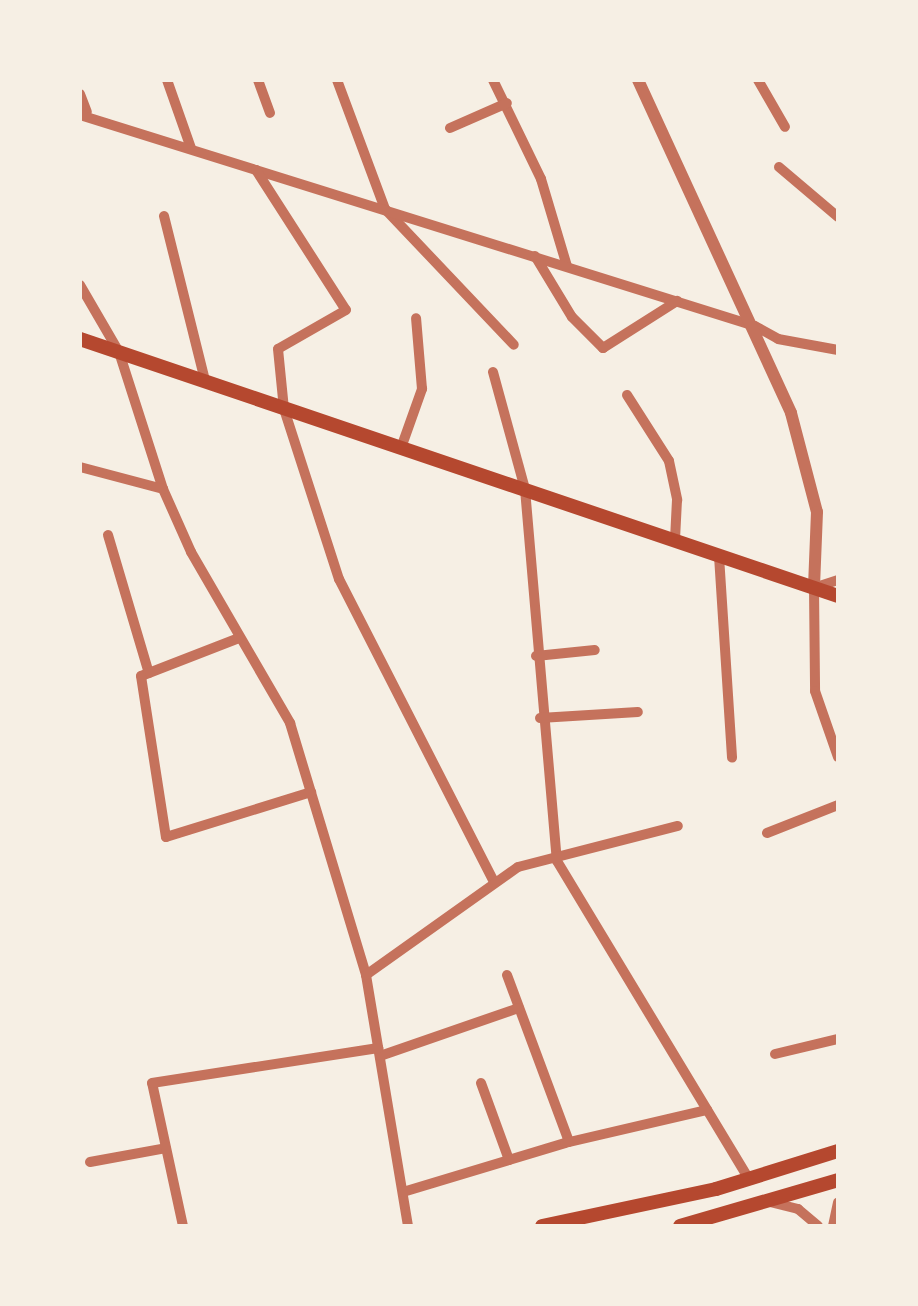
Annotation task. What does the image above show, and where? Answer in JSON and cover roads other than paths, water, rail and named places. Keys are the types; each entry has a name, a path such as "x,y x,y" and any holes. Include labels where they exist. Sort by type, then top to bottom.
{"main road":[{"path":"80,339 838,596"},
{"path":"542,1226 716,1189 838,1151"},
{"path":"680,1226 838,1180"},
{"path":"716,1189 723,1214"}],"street":[{"path":"166,80 191,148"},
{"path":"258,80 270,113"},
{"path":"337,80 384,209 514,345"},
{"path":"493,80 540,180 567,266"},
{"path":"758,80 785,128"},
{"path":"641,81 755,326 813,485 819,542 814,588 814,691 824,731 838,757"},
{"path":"80,94 84,114 678,301 755,326 778,338 838,350"},
{"path":"450,128 506,103"},
{"path":"779,166 838,216"},
{"path":"256,170 346,310 278,349 284,409 352,610 493,880"},
{"path":"164,216 205,381"},
{"path":"535,256 572,317 603,348 678,301"},
{"path":"80,285 120,352 163,490 239,638 290,723 366,975 408,1226"},
{"path":"401,448 422,389 416,318"},
{"path":"493,372 525,490 540,718 557,860 749,1179"},
{"path":"627,395 669,461 678,500 675,540"},
{"path":"80,468 163,490"},
{"path":"108,535 149,673"},
{"path":"719,556 732,758"},
{"path":"814,588 838,580"},
{"path":"239,638 141,676 166,837 311,792"},
{"path":"536,656 595,650"},
{"path":"540,718 638,712"},
{"path":"766,833 838,805"},
{"path":"366,975 493,880 518,867 678,826"},
{"path":"506,976 569,1142"},
{"path":"183,1226 152,1083 379,1052 519,1008"},
{"path":"775,1054 838,1039"},
{"path":"481,1083 509,1160"},
{"path":"402,1192 569,1142 708,1110"},
{"path":"90,1162 166,1148"},
{"path":"770,1202 798,1209 818,1226"},
{"path":"832,1226 838,1204"}]}
